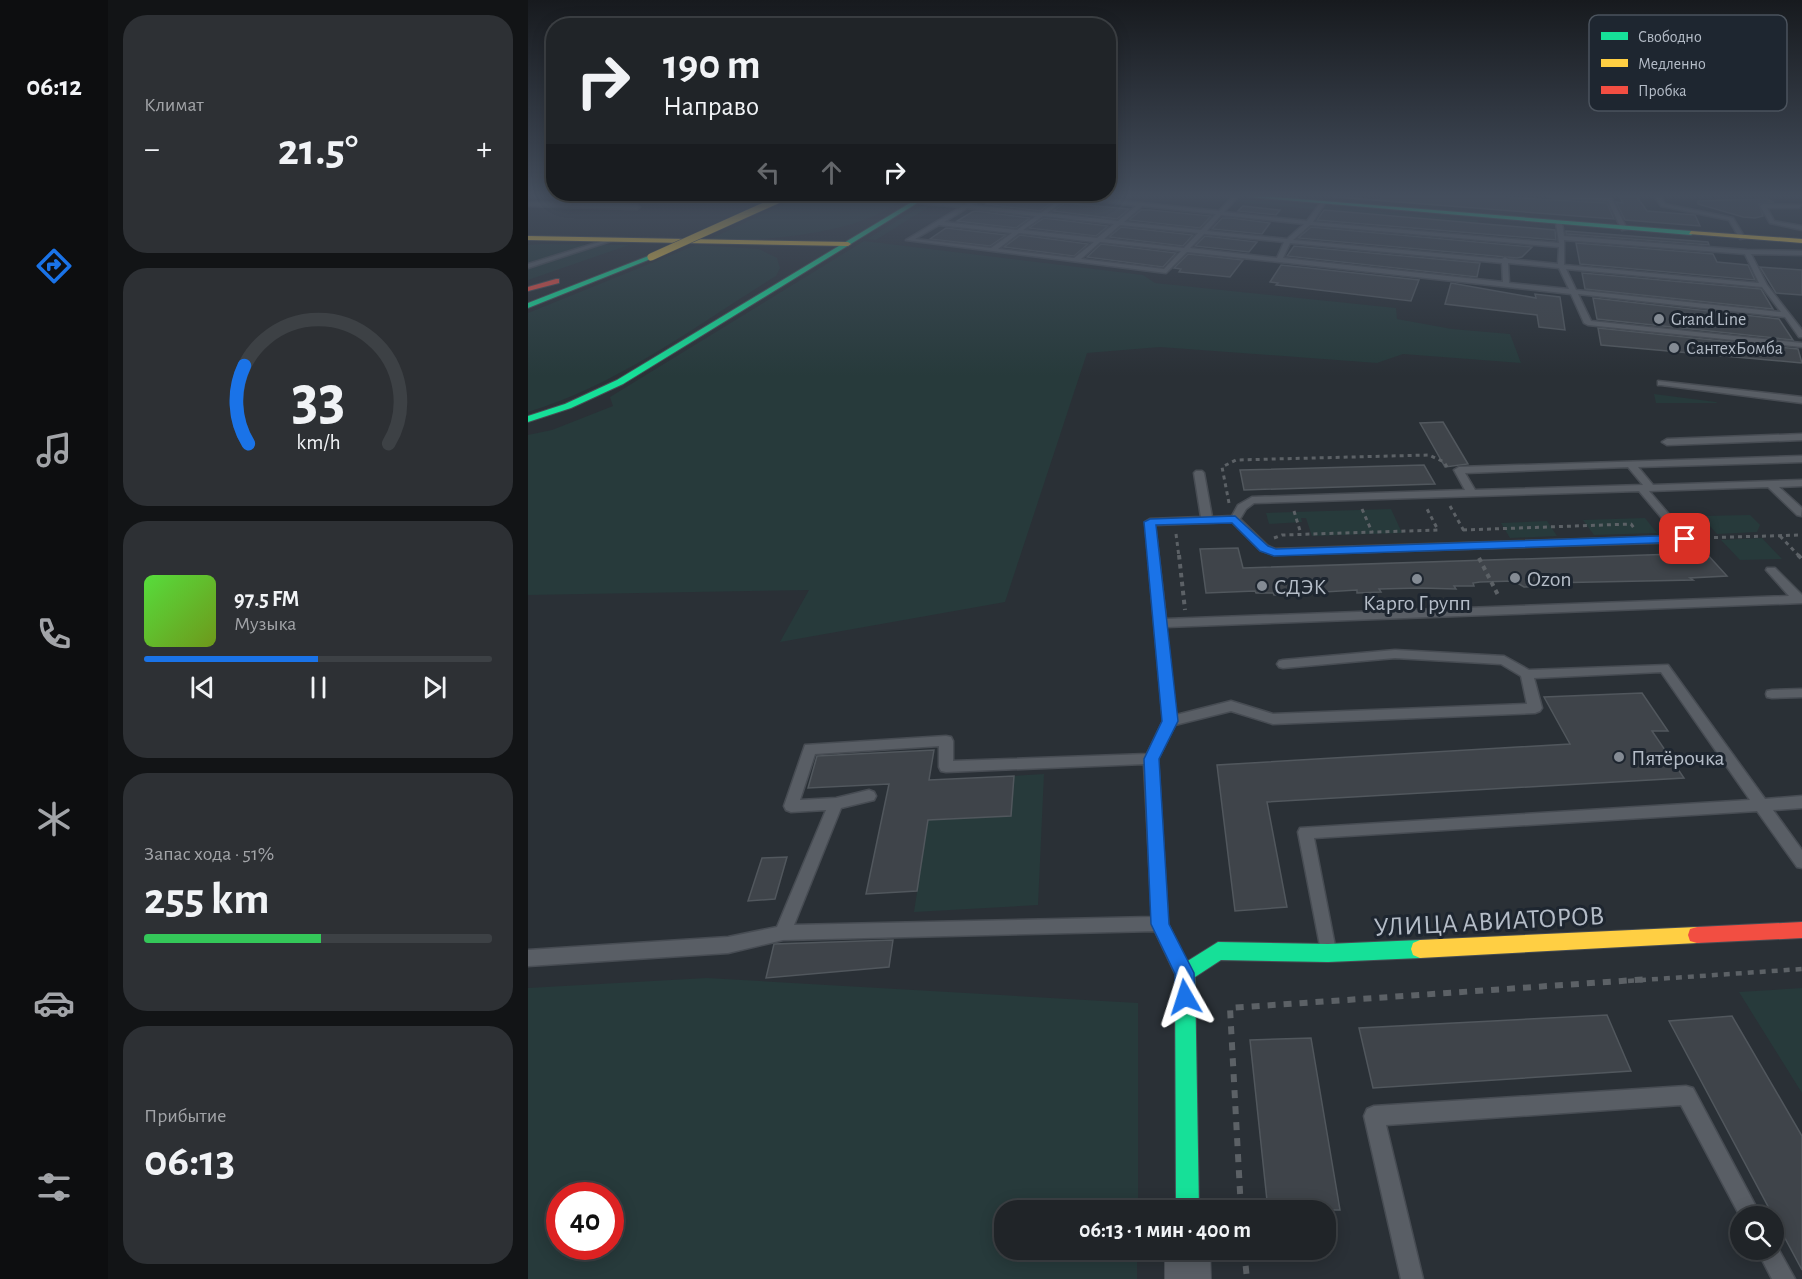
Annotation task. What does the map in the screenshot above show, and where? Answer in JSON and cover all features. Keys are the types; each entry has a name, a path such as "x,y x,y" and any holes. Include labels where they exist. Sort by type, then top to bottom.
{"main road":[{"path":"528,290 621,257"},
{"path":"528,308 652,257"},
{"path":"744,307 783,273 789,260 784,257"},
{"path":"528,419 568,406 620,382 827,257"},
{"name":"УЛИЦА АВИАТОРОВ","path":"1185,973 1218,951 1328,953 1802,930"},
{"path":"1185,973 1187,1200"}],"street":[{"path":"1188,1260 1188,1279"}],"lane":[{"path":"528,266 564,257"},
{"path":"1048,257 1166,271 1179,257"},
{"path":"1076,260 1080,257"},
{"path":"1242,257 1787,315"},
{"path":"1279,261 1281,257"},
{"path":"1477,257 1764,285"},
{"path":"1561,257 1561,265 1588,323 1802,345"},
{"path":"1749,257 1764,285 1802,335"},
{"path":"1505,259 1506,285"},
{"path":"1660,383 1802,400"},
{"path":"1667,442 1802,437"},
{"path":"1472,494 1459,470 1802,459"},
{"path":"1631,465 1685,539"},
{"path":"1199,473 1207,520"},
{"path":"1234,519 1242,507 1252,500 1802,483"},
{"path":"1771,484 1801,513"},
{"path":"1185,973 1160,924 1151,759 1170,721 1150,522 1234,519 1259,543 1274,552 1685,539"},
{"path":"1771,570 1800,599"},
{"path":"1160,623 1800,599"},
{"path":"1283,664 1395,654 1504,660 1527,674 1664,668 1802,862"},
{"path":"1170,721 1231,706 1273,719 1535,708 1527,674"},
{"path":"1772,694 1802,693"},
{"path":"869,796 836,804 791,806 810,748 946,741 946,767 1151,759"},
{"path":"1328,953 1305,832 1802,802"},
{"path":"783,933 836,804"},
{"path":"528,958 728,945 783,933 1160,924"},
{"path":"1412,1279 1374,1116 1686,1095 1746,1206"},
{"path":"1774,1260 1784,1279"}],"path":[{"path":"1234,519 1221,467 1236,460 1429,455 1444,462"},
{"path":"1444,494 1503,603"},
{"path":"1259,543 1282,535 1438,530 1420,495"},
{"path":"1358,497 1372,532"},
{"path":"1290,499 1301,534"},
{"path":"1174,521 1185,615"},
{"path":"1685,539 1802,535"},
{"path":"1779,536 1802,559"},
{"path":"1240,1200 1230,1008 1802,969"},
{"path":"1245,1260 1247,1279"}],"shaded area":[{"path":"528,257 595,257 528,280"},
{"path":"667,257 774,257 780,268 776,276 625,370 594,386 528,412 528,313"},
{"path":"838,257 993,257 1143,275 1155,283 1396,308 1397,319 1452,329 1510,334 1521,363 1403,354 1377,363 1160,347 1087,353 1005,602 780,642 809,590 528,595 528,435 552,430 613,406 610,397"},
{"path":"1654,394 1716,402 1717,403 1656,403"},
{"path":"1391,509 1402,533 1312,536 1306,518 1301,518 1302,522 1269,524 1266,513"},
{"path":"1750,515 1760,525 1757,532 1717,534 1701,516"},
{"path":"1645,518 1657,533 1594,535 1583,520"},
{"path":"1547,521 1557,536 1510,538 1501,523"},
{"path":"1762,538 1782,559 1740,560 1721,540"},
{"path":"1044,774 1038,905 914,912 928,820 1010,816 1014,776"},
{"path":"707,978 1138,1003 1138,1200 994,1200 994,1260 1137,1260 1137,1279 528,1279 528,988"},
{"path":"1802,988 1802,1093 1739,992"}],"building":[{"path":"1087,257 1173,257 1163,267"},
{"path":"1185,257 1243,260 1230,277 1179,272 1181,269 1174,268"},
{"path":"1293,257 1411,257 1480,263 1477,277"},
{"path":"1579,257 1714,257 1717,262 1748,265 1755,280 1580,264"},
{"path":"1281,265 1419,280 1411,301 1276,285 1278,283 1270,282"},
{"path":"1760,267 1802,270 1802,295 1776,293"},
{"path":"1582,273 1761,289 1773,309 1585,289"},
{"path":"1451,283 1536,298 1535,294 1560,297 1565,330 1539,327 1537,315 1445,304"},
{"path":"1593,298 1779,319 1793,340 1597,319"},
{"path":"1598,328 1798,349 1802,363 1601,345"},
{"path":"1443,422 1468,464 1445,467 1420,423"},
{"path":"1424,465 1435,484 1244,490 1240,470"},
{"path":"1238,548 1243,568 1706,553 1727,576 1690,578 1693,580 1545,583 1546,586 1524,587 1514,581 1480,582 1473,583 1474,586 1454,586 1456,589 1379,589 1381,592 1357,593 1357,590 1274,595 1255,591 1206,593 1200,549"},
{"path":"1642,693 1668,731 1652,731 1684,778 1267,802 1287,907 1235,911 1217,765 1570,744 1544,697"},
{"path":"934,750 929,780 1014,776 1011,816 928,820 917,891 866,894 889,784 808,788 817,756"},
{"path":"787,857 775,899 748,901 762,858"},
{"path":"893,940 889,967 766,978 774,944"},
{"path":"1607,1015 1631,1071 1373,1088 1359,1028"},
{"path":"1732,1016 1802,1136 1802,1270 1784,1236 1784,1206 1768,1206 1669,1021"},
{"path":"1311,1038 1340,1210 1336,1210 1336,1200 1267,1200 1250,1040"}],"traffic: fast":[{"path":"528,306 651,257"},
{"path":"528,419 568,406 620,382 826,257"},
{"path":"1187,1200 1185,973 1218,951 1328,953 1420,949"}],"traffic: slow":[{"path":"1420,949 1697,935"}],"traffic: jam":[{"path":"528,289 556,281"},
{"path":"1697,935 1802,930"}],"place":[{"name":"Grand Line","path":"1659,319"},
{"name":"СантехБомба","path":"1674,348"},
{"name":"Ozon","path":"1515,578"},
{"name":"Карго Групп","path":"1417,579"},
{"name":"СДЭК","path":"1262,586"},
{"name":"Пятёрочка","path":"1619,757"}],"route":[{"path":"1185,997 1185,973 1160,924 1151,759 1170,721 1150,522 1235,519 1264,548 1274,552 1685,539"}]}
